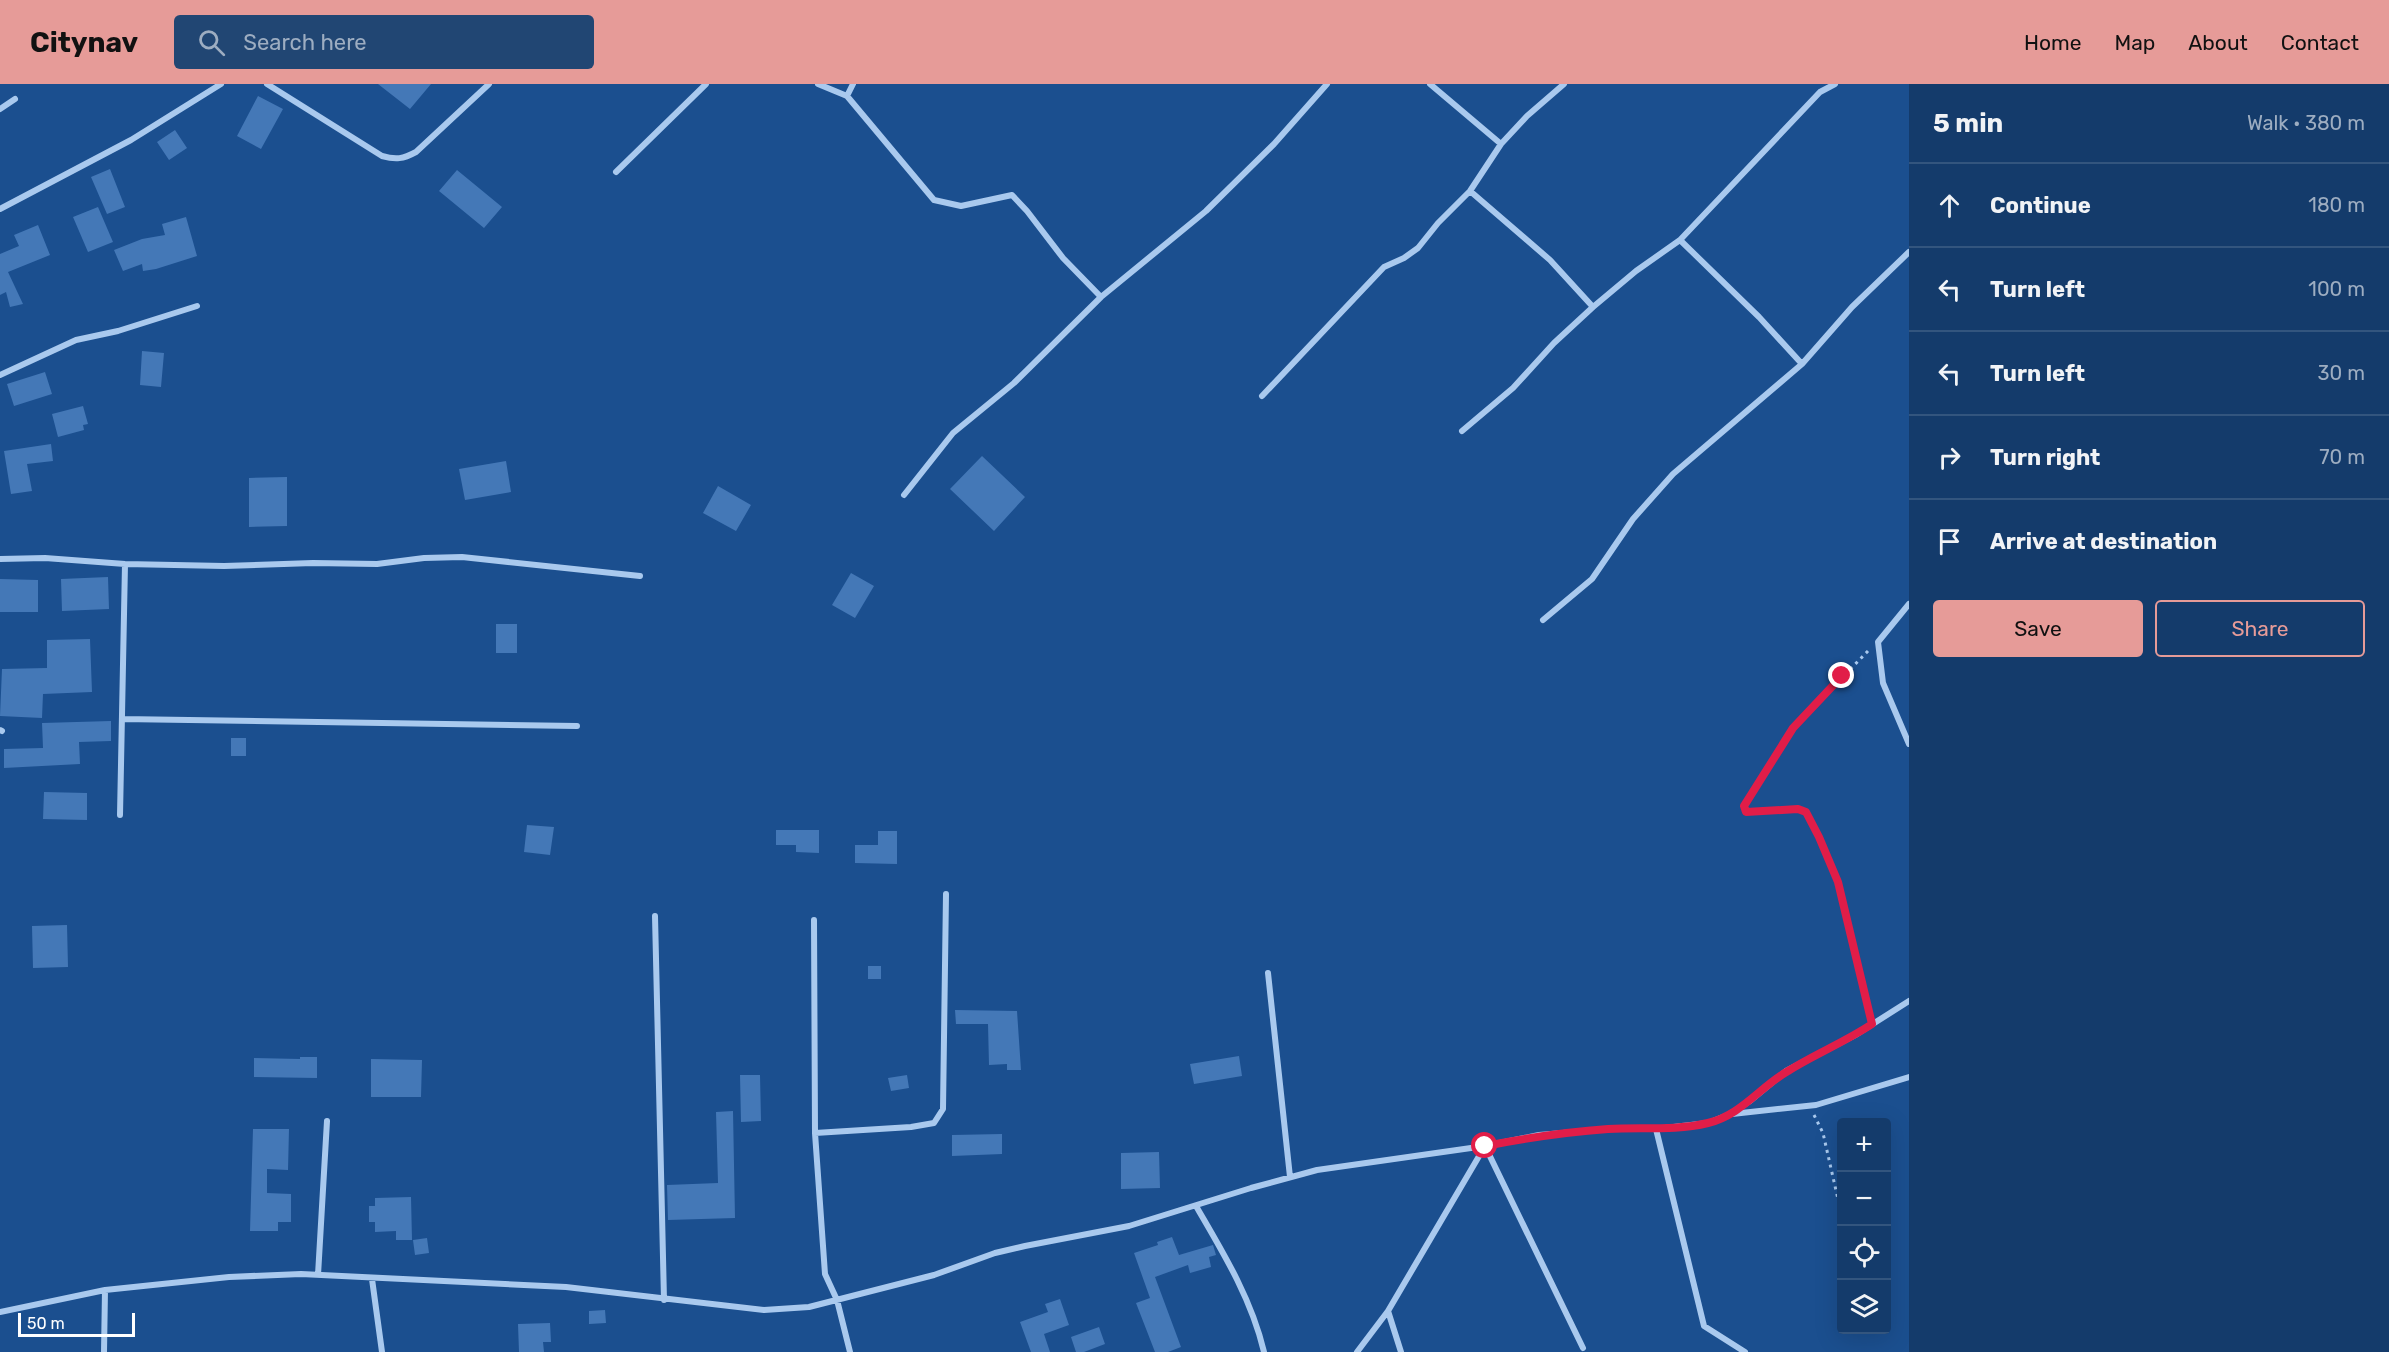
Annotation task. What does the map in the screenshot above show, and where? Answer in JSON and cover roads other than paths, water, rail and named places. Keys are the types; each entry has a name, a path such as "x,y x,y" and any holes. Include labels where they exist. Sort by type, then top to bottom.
{"street":[{"path":"0,209 131,140 221,84"},
{"path":"267,84 382,156 394,160 403,159 416,152 489,84"},
{"path":"616,172 705,84"},
{"path":"818,84 847,96 934,200 961,206 1012,195 1063,258 1101,297"},
{"path":"847,96 853,84"},
{"path":"904,495 953,433 1014,383 1101,297 1206,211 1274,144 1327,84"},
{"path":"1430,84 1501,144"},
{"path":"1262,396 1384,267 1404,258 1418,248 1437,223 1470,191 1501,144 1527,116 1564,84"},
{"path":"1462,431 1513,388 1554,343 1593,307 1636,271 1680,240 1820,92 1835,84"},
{"path":"0,109 15,99"},
{"path":"1470,191 1550,260 1593,307"},
{"path":"1680,240 1759,317 1802,364"},
{"path":"1543,620 1592,579 1638,512 1672,474 1802,364 1852,307 1909,252"},
{"path":"0,375 76,340 118,331 197,306"},
{"path":"0,559 45,558 125,564 224,566 377,564 424,558 462,557 640,576"},
{"path":"120,815 125,564"},
{"path":"1909,604 1878,642 1883,682 1909,744"},
{"path":"122,719 577,726"},
{"path":"815,1133 911,1127 934,1123 943,1109 946,894"},
{"path":"655,916 664,1300"},
{"path":"814,920 815,1133 825,1274 837,1300 850,1352"},
{"path":"1268,973 1290,1177"},
{"path":"0,1312 105,1290 229,1276 318,1275 566,1287 764,1310 809,1306 933,1275 996,1253 1129,1226 1317,1170 1485,1146 1539,1135 1610,1129 1656,1129 1708,1123 1728,1115 1750,1101 1786,1071 1909,1001"},
{"path":"1728,1115 1811,1105 1909,1077"},
{"path":"318,1275 327,1121"},
{"path":"1656,1129 1704,1326 1745,1352"},
{"path":"1357,1352 1388,1311 1485,1146"},
{"path":"1485,1146 1583,1348"},
{"path":"1196,1206 1227,1258 1252,1313 1264,1352"},
{"path":"372,1278 382,1352"},
{"path":"104,1352 105,1290"},
{"path":"1388,1311 1401,1352"}]}
